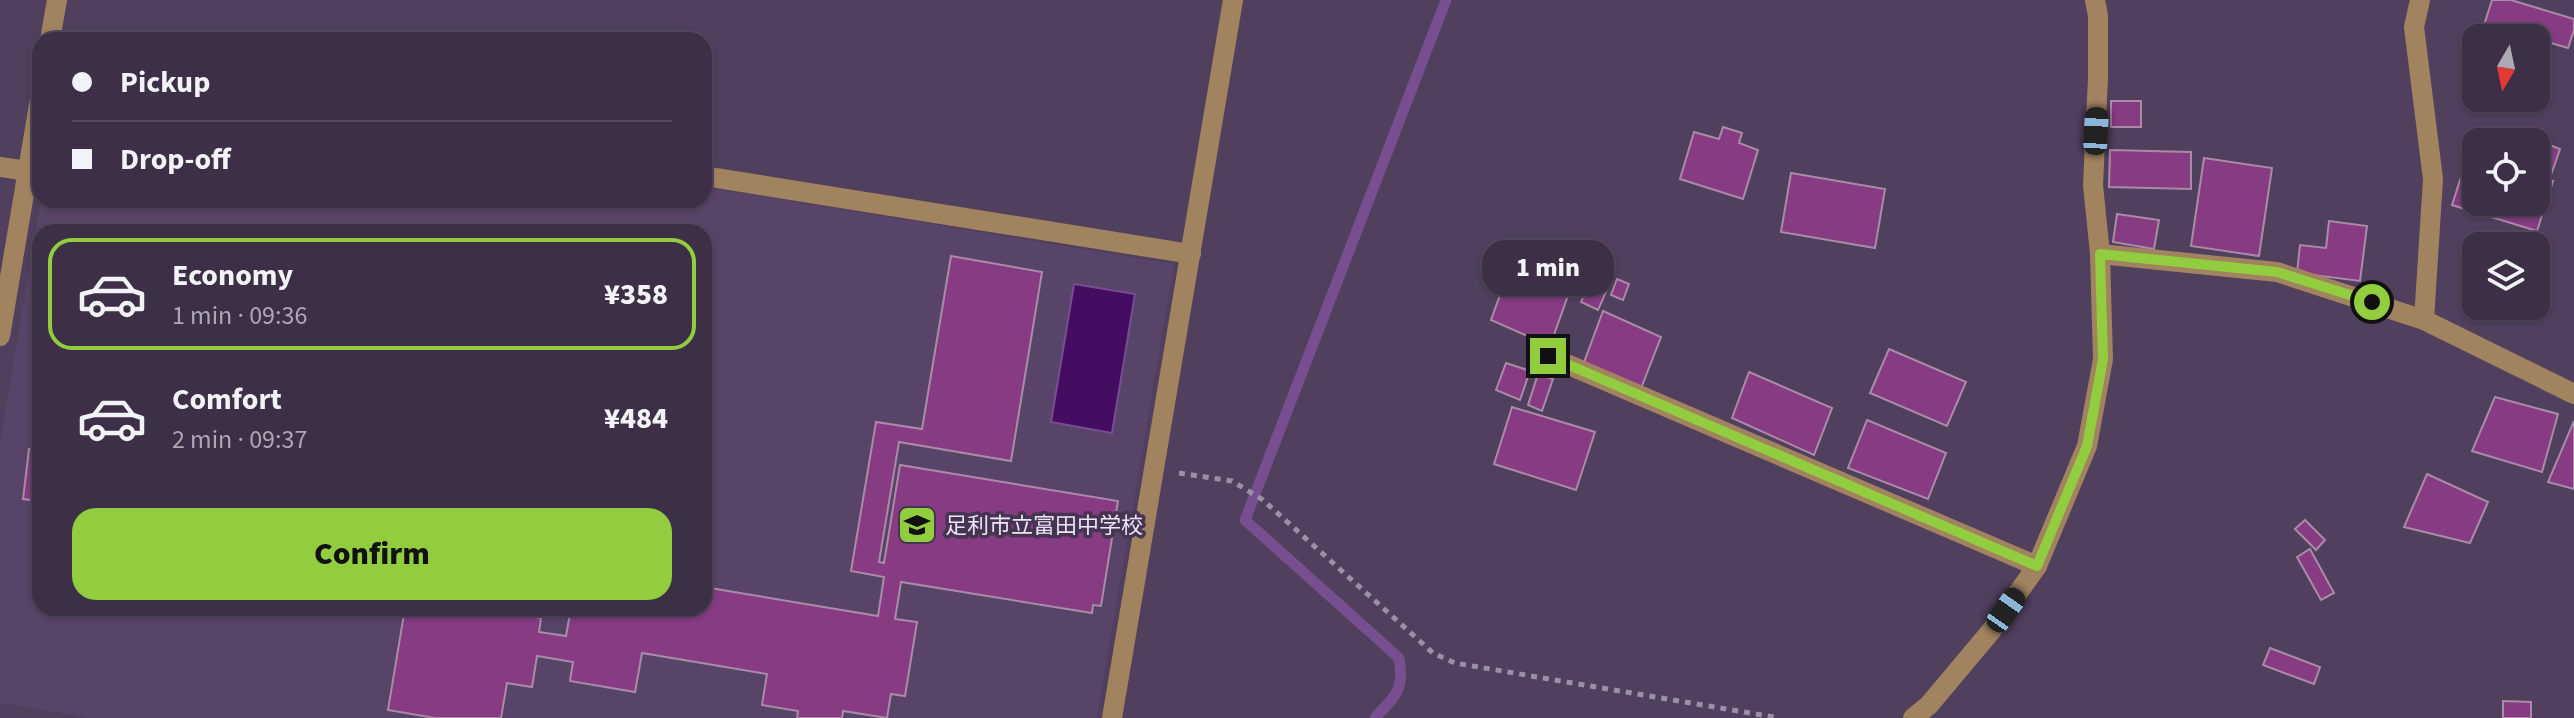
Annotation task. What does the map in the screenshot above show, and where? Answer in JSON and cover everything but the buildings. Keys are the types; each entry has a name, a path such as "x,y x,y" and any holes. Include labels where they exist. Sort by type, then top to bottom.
{"street":[{"path":"51,32 57,0"},
{"path":"1112,718 1233,0"},
{"path":"1913,718 1929,705 1991,631 2037,566 2087,446 2103,359 2100,254 2093,185 2098,78 2095,0"},
{"path":"2420,0 2414,27 2433,179 2424,320"},
{"path":"0,336 32,147"},
{"path":"0,167 28,171"},
{"path":"712,177 1191,254"},
{"path":"2100,254 2277,272 2424,320 2574,394"},
{"path":"1548,356 2037,566"}],"path":[{"path":"1154,469 1232,481 1263,500 1433,653 1455,663 1779,718"}],"shaded area":[{"name":"足利市立富田中学校","path":"712,188 1174,264 1097,718 92,718 0,703 0,442 32,253 32,616 712,616 712,224 37,224 40,208 712,208"},
{"path":"1074,284 1135,294 1112,433 1051,422"}],"waterway":[{"path":"1375,718 1397,692 1401,678 1399,658 1245,520 1446,0"}],"place":[{"name":"足利市立富田中学校","path":"917,525"}],"route":[{"path":"1548,356 2037,566 2087,446 2103,359 2100,254 2277,272 2372,302"}]}
